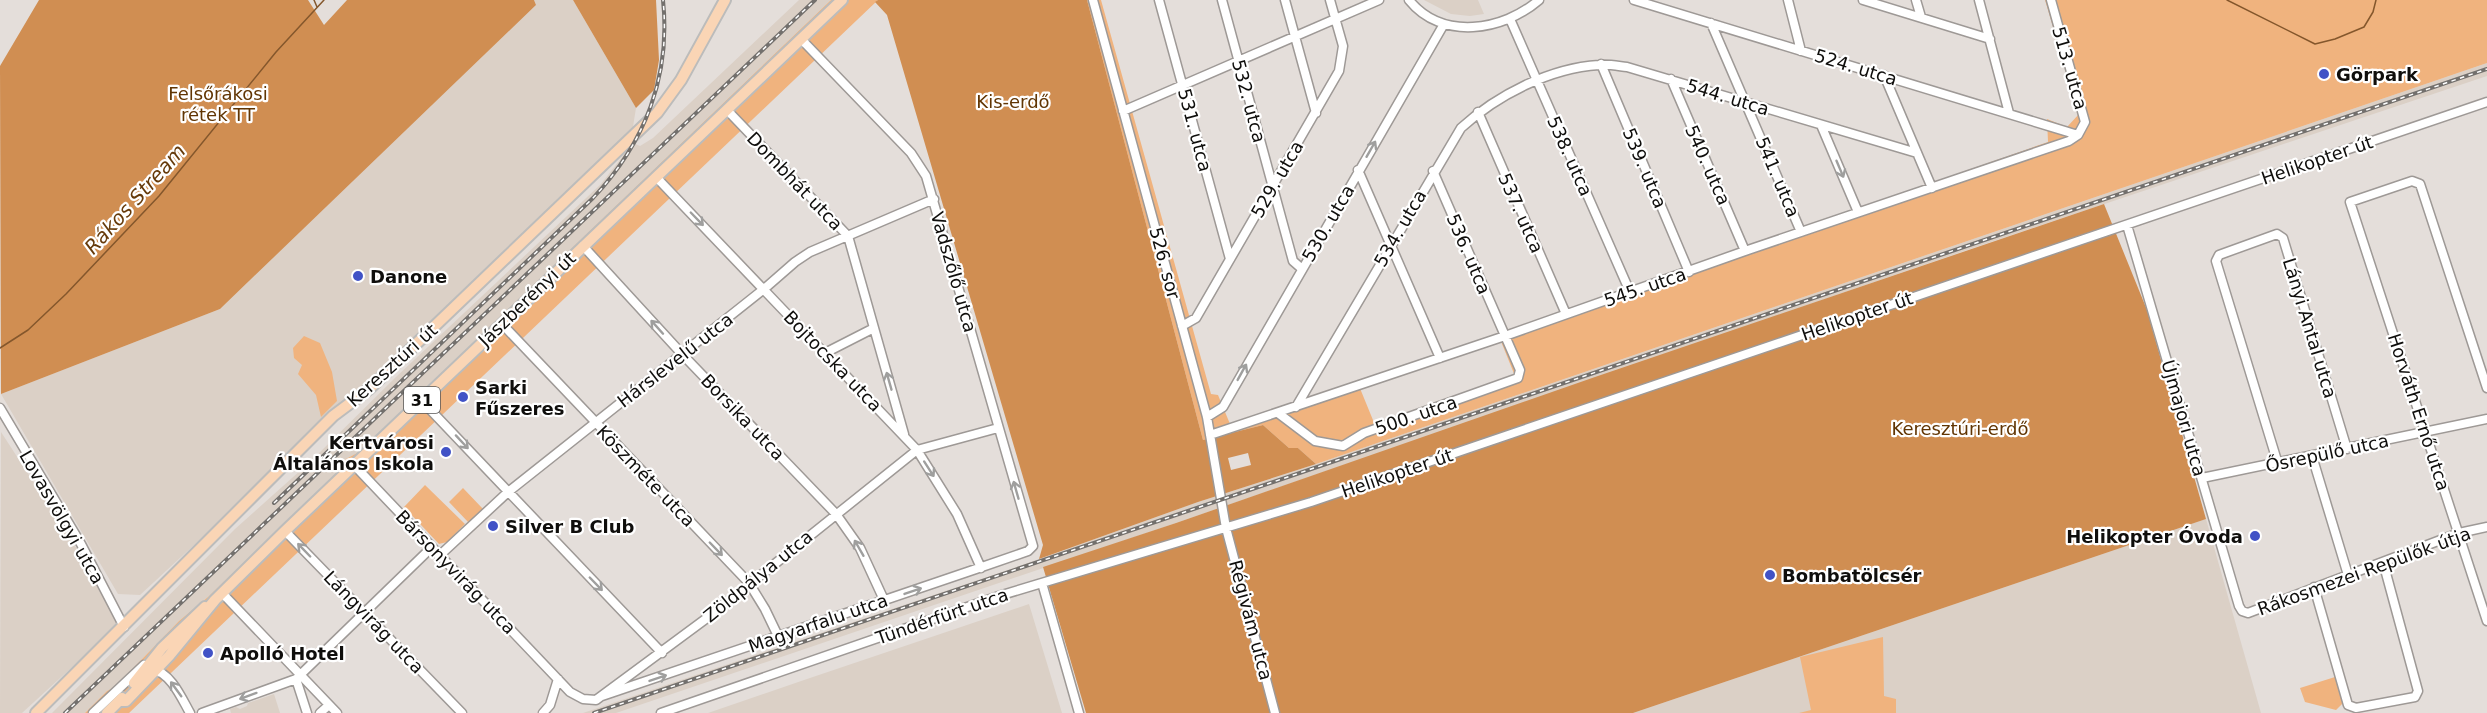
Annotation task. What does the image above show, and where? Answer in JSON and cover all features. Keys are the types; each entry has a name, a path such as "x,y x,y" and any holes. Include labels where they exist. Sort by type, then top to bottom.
{"main road":[{"name":"Keresztúri út","path":"36,713 333,416 369,388 657,113 681,80 725,0"},
{"name":"Jászberényi út","path":"107,713 146,670 285,531 842,0"},
{"name":"Jászberényi út","path":"146,670 162,648 195,614 218,597"}],"street":[{"name":"526. sor","path":"1093,0 1207,417 1226,528"},
{"name":"531. utca","path":"1159,0 1230,260"},
{"name":"532. utca","path":"1222,0 1293,261 1301,268"},
{"path":"1285,0 1316,113"},
{"name":"529. utca","path":"1182,326 1196,318 1339,71 1344,46 1330,0"},
{"path":"1123,111 1379,0"},
{"path":"1409,0 1424,14 1444,24 1474,27 1510,19 1539,0"},
{"name":"524. utca","path":"1634,0 2078,135"},
{"path":"1788,0 1801,51"},
{"path":"1863,0 1990,39"},
{"path":"1916,0 1921,17"},
{"path":"1979,0 2009,113"},
{"name":"513. utca","path":"2051,0 2083,110 2085,122 2078,135"},
{"name":"538. utca","path":"1510,19 1630,292"},
{"name":"541. utca","path":"1711,23 1801,232"},
{"name":"530. utca","path":"1207,417 1223,407 1301,268 1444,24"},
{"name":"Vadszőlő utca","path":"801,39 911,153 926,177 1033,546"},
{"name":"544. utca","path":"1537,81 1570,69 1601,64 1627,67 1917,153"},
{"name":"539. utca","path":"1601,64 1689,272"},
{"path":"1884,75 1932,188"},
{"name":"540. utca","path":"1671,80 1745,251"},
{"name":"534. utca","path":"1296,407 1433,171 1461,128 1478,112 1537,81"},
{"name":"Helikopter út","path":"1226,528 1333,494 2487,102"},
{"name":"Dombhát utca","path":"727,110 848,236 905,437"},
{"name":"537. utca","path":"1478,112 1566,314"},
{"path":"1821,125 1858,212"},
{"name":"545. utca","path":"1210,435 1505,336 1745,251 2069,141 2078,135"},
{"path":"1358,170 1440,358"},
{"name":"536. utca","path":"1433,171 1505,336"},
{"name":"Bojtocska utca","path":"656,177 917,450 957,514 981,568"},
{"name":"Horváth Ernő utca","path":"2487,388 2420,184 2412,180 2350,202 2487,621"},
{"name":"Hárslevelű utca","path":"439,556 508,492 795,262 810,252 934,199"},
{"name":"Újmajori utca","path":"2127,225 2242,610"},
{"name":"Lányi Antal utca","path":"2278,464 2216,261 2219,255 2277,234 2283,237 2347,449"},
{"name":"Borsika utca","path":"583,246 682,354 836,514 860,548 884,600"},
{"name":"Köszméte utca","path":"502,324 749,583 778,636"},
{"path":"825,353 874,328"},
{"name":"500. utca","path":"1278,413 1315,441 1342,446 1348,444 1364,433 1515,381 1520,375 1520,370 1505,336"},
{"path":"421,400 662,652"},
{"name":"Lovasvölgyi utca","path":"0,408 81,544 124,627"},
{"name":"Ősrepülő utca","path":"2202,478 2487,419"},
{"name":"Zöldpálya utca","path":"602,696 662,652 917,450 998,428"},
{"path":"2312,456 2348,575"},
{"name":"Bársonyvirág utca","path":"354,465 558,679"},
{"name":"Rákosmezei Repülők útja","path":"2242,610 2248,613 2459,533 2487,527"},
{"name":"Tündérfürt utca","path":"661,713 1042,583 1226,528"},
{"name":"Régivám utca","path":"1226,528 1275,713"},
{"name":"Lángvirág utca","path":"285,531 462,713"},
{"name":"Magyarfalu utca","path":"602,696 981,568 1028,551 1033,546"},
{"path":"201,713 298,678 431,548"},
{"path":"2314,587 2348,705 2356,708 2415,697 2418,691 2383,562"},
{"path":"1042,583 1079,713"},
{"path":"218,597 298,678 337,713"},
{"path":"146,670 176,689 189,713"},
{"name":"Jászberényi út","path":"93,713 146,670"},
{"path":"298,678 307,713"},
{"path":"543,713 550,705 558,679 579,698 596,699 602,696"},
{"path":"320,713 329,705"}],"shaded area":[{"path":"534,0 573,0 636,108 632,133 363,389 317,425 140,595 118,594 1,394 220,309 536,5"},
{"path":"799,0 831,0 359,452 346,459 341,468 318,491 208,597 179,621 115,687 107,691 85,713 52,713 235,529 311,461 397,376 601,184 633,143 640,146 653,138"},
{"path":"831,0 878,0 129,713 85,713 107,691 115,687 179,621 208,597 318,491 341,468 346,459 359,452"},
{"path":"1087,0 1101,0 1211,394 1218,395 1230,424 1357,381 1375,425 1515,376 1498,334 2048,142 2047,119 2067,127 2079,114 2045,0 2487,0 2487,63 1316,464 1298,448 1289,448 1263,425 1203,440"},
{"path":"1424,0 1478,0 1484,14 1470,16 1451,14"},
{"path":"2487,63 2487,76 1970,249 1176,523 616,713 583,713 1008,570 1198,502 1316,464"},
{"path":"304,336 320,343 332,372 337,401 321,417 316,395 298,374 302,365 294,358 293,348"},
{"path":"1,432 90,569 118,625 22,713 0,713"},
{"path":"425,485 465,524 447,542 439,544 404,507"},
{"path":"463,488 483,509 469,523 449,502"},
{"path":"2206,519 2261,713 1633,713"},
{"path":"1029,604 1062,713 708,713 807,679"},
{"path":"1883,637 1884,696 1896,699 1896,713 1799,713 1811,710 1800,657"},
{"path":"2335,677 2343,703 2336,710 2305,702 2300,688"},
{"path":"274,694 280,713 231,713 230,709 236,707 240,709 248,703"}],"green space":[{"name":"Felsőrákosi rétek TT","path":"39,0 308,0 324,25 347,0 534,0 536,5 220,309 1,394 0,66"},
{"path":"573,0 656,0 659,60 654,90 636,108"},
{"name":"Kis-erdő","path":"878,0 1087,0 1203,440 1263,425 1289,448 1298,448 1316,464 1198,502 1039,559 1043,545 887,15 875,2","holes":["1248,453 1251,465 1231,470 1228,458"]},
{"name":"Keresztúri-erdő","path":"2104,204 2147,310 2206,519 1633,713 1086,713 1043,567"}],"waterway":[{"name":"Rákos Stream","path":"314,0 317,7"},
{"name":"Rákos Stream","path":"0,348 28,330 66,294 159,196 276,52 324,0"},
{"path":"2227,0 2315,44 2335,39 2364,27 2373,12 2376,0"}],"railway":[{"path":"274,503 593,198 611,177 627,155 640,131 658,82 663,55 663,0"},
{"path":"65,713 815,0"},
{"path":"594,713 2487,69"}],"place":[{"name":"Görpark","path":"2324,74"},
{"name":"Danone","path":"358,276"},
{"name":"Sarki Fűszeres","path":"463,397"},
{"name":"Kertvárosi Általános Iskola","path":"446,452"},
{"name":"Silver B Club","path":"493,526"},
{"name":"Helikopter Óvoda","path":"2255,536"},
{"name":"Bombatölcsér","path":"1770,575"},
{"name":"Apolló Hotel","path":"208,653"}]}
